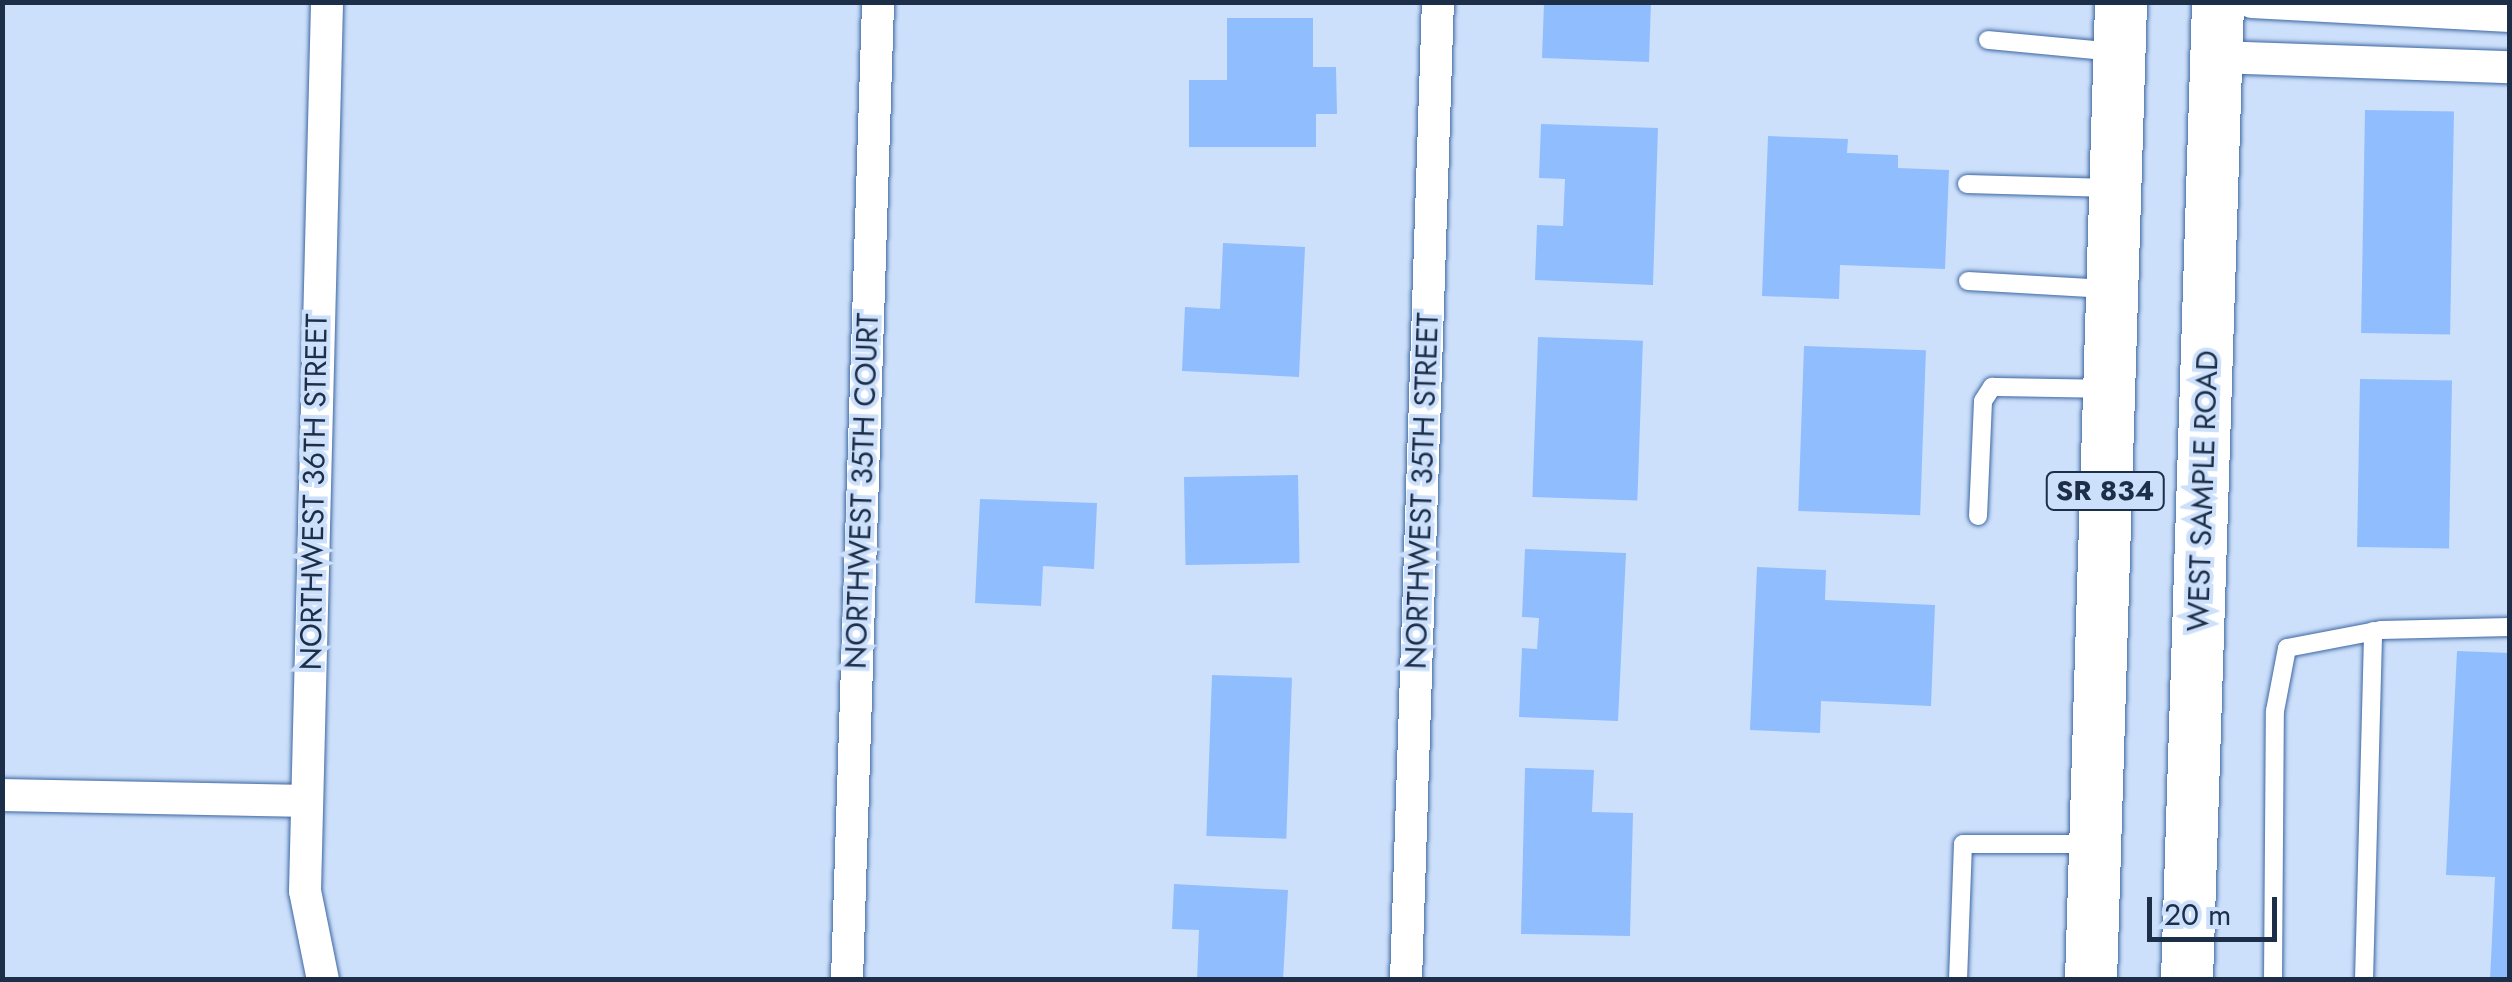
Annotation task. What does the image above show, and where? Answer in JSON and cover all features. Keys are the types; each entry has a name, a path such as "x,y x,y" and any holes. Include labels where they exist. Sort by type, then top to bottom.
{"main road":[{"name":"WEST SAMPLE ROAD","path":"2187,980 2218,2"},
{"name":"SR 834","path":"2091,980 2120,28"}],"street":[{"name":"NORTHWEST 36TH STREET","path":"323,980 305,891 327,2"},
{"name":"NORTHWEST 35TH COURT","path":"846,980 878,2"},
{"name":"NORTHWEST 35TH STREET","path":"1406,980 1438,2"},
{"path":"2252,2 2510,16"},
{"path":"2217,57 2510,67"},
{"path":"2,796 306,801"}],"lane":[{"path":"1988,40 2120,28"},
{"path":"1967,184 2116,188"},
{"path":"1968,281 2112,289"},
{"path":"1978,516 1983,401 1992,387 2108,389"},
{"path":"2274,980 2275,711 2287,648 2373,631 2510,628"},
{"path":"2364,980 2373,631"},
{"path":"1958,980 1963,844 2095,844"}],"building":[{"path":"1651,2 1649,62 1542,58 1544,3"},
{"path":"1227,18 1313,18 1313,67 1336,67 1337,114 1316,114 1316,147 1189,147 1189,80 1227,80"},
{"path":"2365,110 2454,112 2450,335 2361,333"},
{"path":"1541,124 1658,128 1653,285 1535,280 1537,225 1563,226 1565,179 1539,178"},
{"path":"1768,136 1848,139 1847,153 1898,155 1898,168 1949,170 1945,269 1840,265 1839,299 1762,296"},
{"path":"1223,243 1305,247 1299,377 1182,371 1185,307 1220,309"},
{"path":"1538,337 1643,341 1637,501 1532,497"},
{"path":"1804,346 1926,350 1920,515 1798,511"},
{"path":"2360,379 2452,381 2449,549 2357,547"},
{"path":"1298,475 1300,563 1186,565 1184,477"},
{"path":"980,499 1097,503 1094,569 1043,566 1041,606 975,603"},
{"path":"1525,549 1626,553 1618,721 1519,717 1522,648 1537,649 1539,618 1522,617"},
{"path":"1757,567 1826,570 1825,600 1935,605 1931,706 1821,701 1820,733 1750,730"},
{"path":"2457,651 2510,653 2510,980 2490,980 2495,877 2446,875"},
{"path":"1212,675 1292,678 1286,839 1206,836"},
{"path":"1525,768 1594,770 1592,812 1633,813 1630,936 1521,934"},
{"path":"1174,884 1288,890 1283,980 1197,980 1199,930 1172,929"}]}
